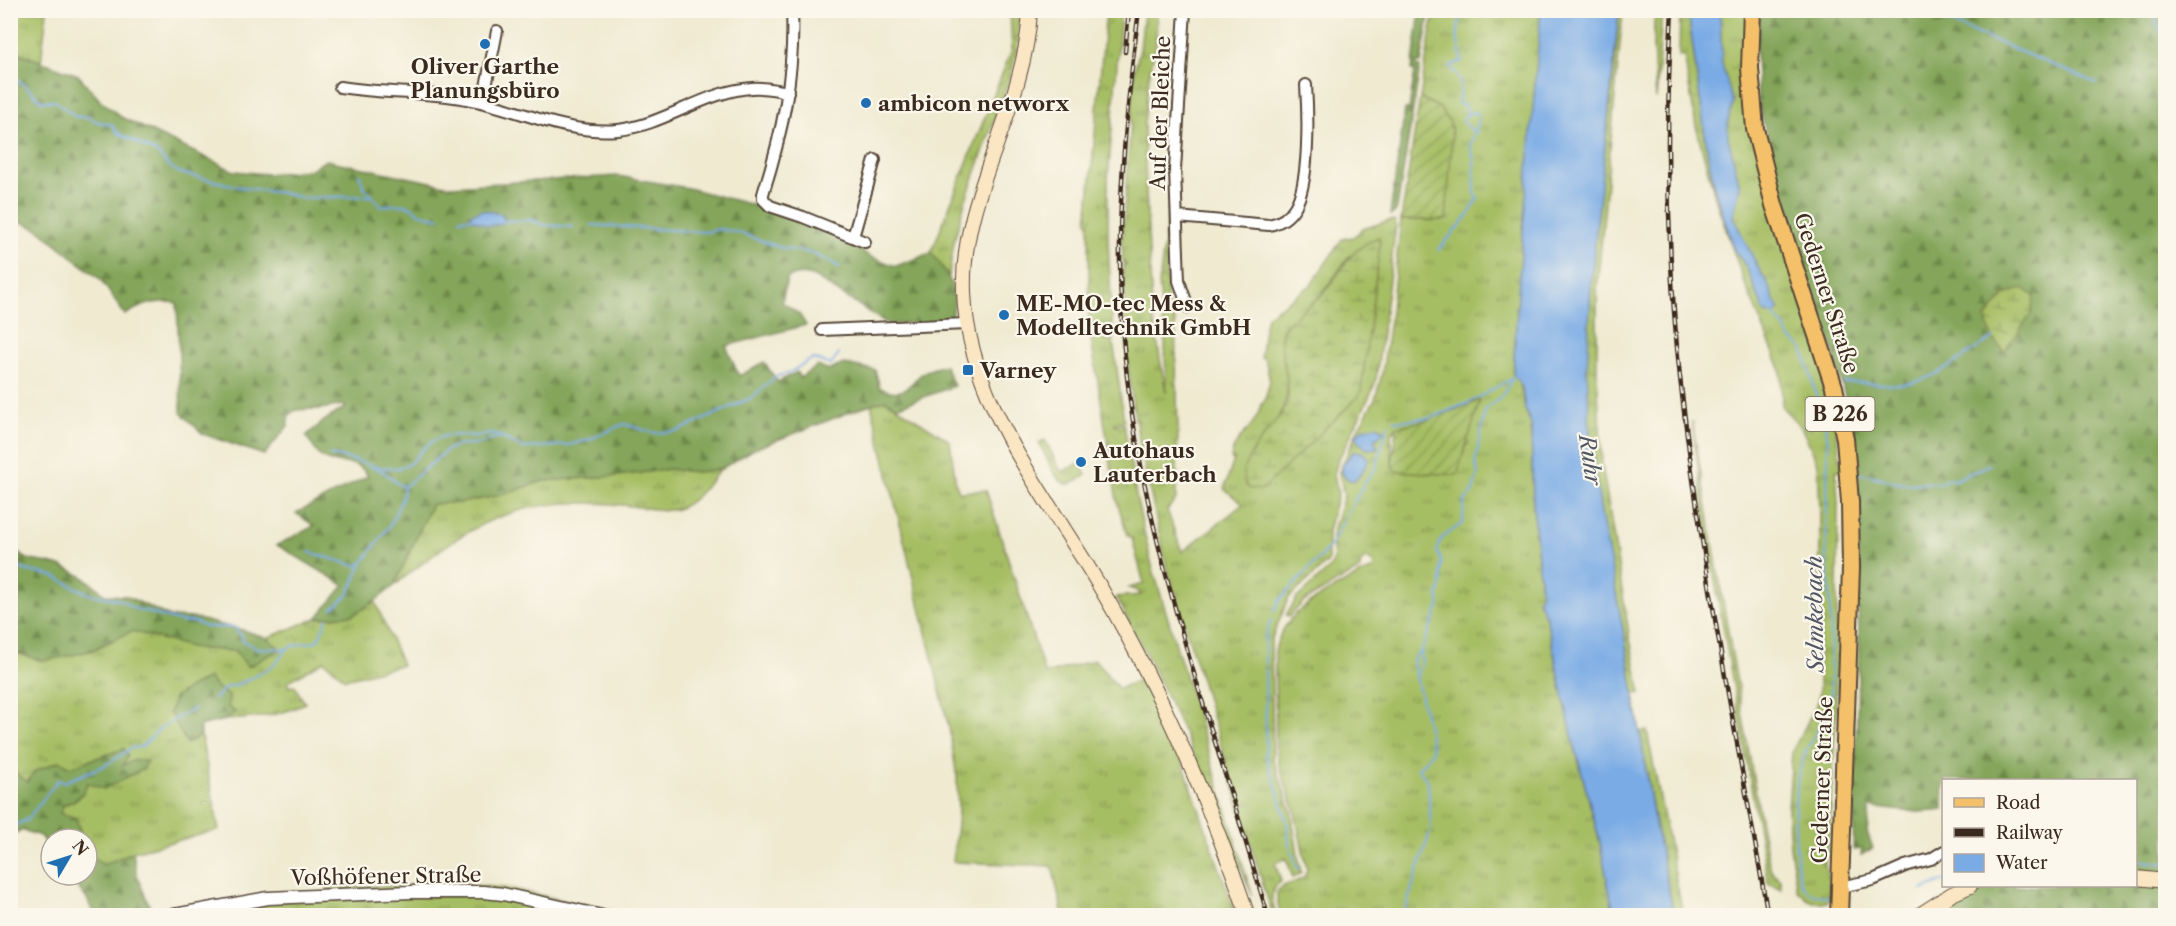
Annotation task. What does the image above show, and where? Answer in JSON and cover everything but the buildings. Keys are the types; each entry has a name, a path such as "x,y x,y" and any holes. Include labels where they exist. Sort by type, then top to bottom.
{"main road":[{"path":"1030,10 1022,70 976,206 967,240 963,273 967,324 981,375 1013,447 1100,586 1140,658 1183,745 1248,915"},
{"name":"Gederner Straße","path":"1753,11 1750,68 1755,129 1774,205 1834,387 1845,439 1850,502 1851,568 1839,915"},
{"path":"2137,878 2166,881"},
{"path":"1918,915 1966,887"}],"street":[{"path":"792,10 792,48 788,92 778,145 763,194 764,199 779,211 803,217 865,242"},
{"name":"Auf der Bleiche","path":"1185,10 1175,145 1179,281 1188,307"},
{"path":"483,102 497,31"},
{"name":"Auf der Bleiche","path":"1177,217 1269,225 1281,222 1295,209 1304,179 1308,113 1306,86"},
{"path":"340,87 370,92 430,93 483,102 569,127 606,130 645,124 714,97 742,89 763,88 788,92"},
{"path":"853,237 876,160"},
{"path":"822,330 967,324"},
{"path":"1840,887 1873,880 1905,866 1931,860 1942,852"},
{"name":"Voßhöfener Straße","path":"169,915 268,898 431,892 503,894 602,915"}],"green space":[{"path":"10,11 47,11 41,62 11,50"},
{"path":"1010,11 1019,11 1018,43 1011,74 965,202 954,241 949,276 931,253 1012,49"},
{"path":"1106,11 1121,11 1108,180 1108,241 1113,337 1106,338 1106,341 1113,340 1124,421 1115,423 1115,425 1124,424 1137,501 1152,566 1252,895 1185,735 1116,597 1141,595 1138,591 1129,588 1144,584 1132,538 1127,535 1117,501 1089,327 1089,222 1087,222"},
{"path":"1144,11 1157,11 1156,44 1149,77 1144,124 1146,192 1152,310 1166,393 1165,343 1159,284 1171,188 1172,255 1166,260 1168,314 1174,311 1175,321 1178,430 1176,499 1167,510 1182,552 1243,504 1224,489 1234,460 1231,459 1233,451 1255,419 1261,404 1264,403 1270,381 1265,359 1261,357 1267,316 1311,285 1342,239 1353,237 1363,229 1391,220 1395,221 1396,225 1376,380 1334,474 1338,493 1328,531 1328,562 1288,599 1271,641 1273,759 1291,811 1301,873 1293,878 1286,858 1275,863 1281,881 1273,893 1272,901 1276,915 1273,915 1264,888 1164,557 1137,430 1138,419 1135,420 1128,368 1123,269 1126,265 1123,262 1122,240 1135,68 1140,50","holes":["1350,255 1267,485 1279,415 1286,397 1286,367 1281,337 1283,328 1321,295"]},
{"path":"1420,11 1430,11 1421,63 1416,63 1417,67 1420,67 1397,208 1396,212 1390,215 1405,109 1409,109 1415,71 1412,70"},
{"path":"1434,11 1541,11 1517,317 1519,380 1525,409 1531,424 1533,502 1541,592 1538,600 1546,617 1574,744 1599,838 1614,915 1281,915 1278,905 1277,892 1279,889 1304,878 1307,869 1294,809 1279,765 1276,746 1275,652 1279,637 1286,625 1308,604 1374,567 1372,561 1364,558 1360,569 1303,602 1289,617 1286,615 1297,598 1329,569 1334,560 1332,535 1344,496 1339,472 1359,427 1375,399 1382,374 1401,220 1446,220 1445,117 1440,108 1420,98","holes":["1479,400 1396,471 1392,466 1391,433 1397,427 1428,420"]},
{"path":"1619,11 1623,11 1597,288 1597,373 1602,464 1630,640 1641,693 1634,694 1604,534 1592,453 1587,372 1590,281"},
{"path":"1655,11 1662,11 1656,99 1653,44"},
{"path":"1680,11 1688,11 1714,187 1734,249 1745,264 1735,243 1691,11 1747,11 1746,69 1831,402 1842,470 1836,471 1838,500 1836,710 1830,825 1825,863 1831,897 1827,902 1814,902 1797,890 1790,847 1788,810 1792,752 1819,700 1820,510 1818,464 1805,435 1782,407 1781,371 1742,276 1716,201 1696,126 1684,56 1679,57","holes":["1750,275 1767,313 1765,313"]},
{"path":"1760,11 2165,11 2165,876 2137,873 2137,779 1942,779 1942,810 1916,812 1870,807 1867,832 1873,848 1861,855 1862,849 1853,850 1859,644 1855,436 1832,346 1783,196 1758,102 1756,54"},
{"path":"10,50 78,75 99,99 121,117 234,171 267,174 310,170 326,160 450,186 618,176 688,188 749,204 813,226 840,238 871,257 896,266 931,253 943,268 952,286 954,304 947,322 888,324 816,278 799,274 787,278 782,302 799,314 806,325 726,346 739,376 764,362 778,382 797,372 800,378 817,366 828,370 844,364 875,370 880,388 896,392 902,391 926,371 945,365 954,386 897,407 886,400 871,404 754,449 721,469 697,472 669,469 616,476 543,481 502,495 465,502 432,504 394,586 353,615 317,618 344,585 277,545 314,526 296,513 368,476 357,466 326,460 314,449 306,436 325,420 346,407 344,405 292,412 288,426 264,455 203,434 181,413 177,303 150,304 125,315 101,280 38,229 11,218"},
{"path":"1420,98 1440,108 1450,121 1452,137 1446,220 1401,220"},
{"path":"1379,237 1380,244 1361,391 1357,398 1267,485 1261,490 1248,488 1244,478 1249,457 1286,405 1288,386 1281,343 1284,328 1322,295 1352,255 1368,242"},
{"path":"2023,288 2034,296 2031,314 2004,352 1993,338 1985,319 2005,295"},
{"path":"886,400 950,441 956,485 960,492 986,490 1045,674 1095,660 1119,689 1143,678 1180,755 1236,915 1063,915 1052,866 953,862 958,814 957,777 949,728 871,404"},
{"path":"1480,400 1457,475 1396,471 1392,466 1396,427 1428,420"},
{"path":"1692,421 1763,834 1771,871 1780,879 1781,889 1768,883 1709,547"},
{"path":"1045,440 1061,472 1080,463 1086,475 1069,484 1060,480 1051,468 1039,443"},
{"path":"669,469 697,472 721,469 695,497 677,509 570,503 544,505 501,516 452,542 394,586 431,504 465,502 502,495 543,481 616,476"},
{"path":"11,544 22,556 57,565 77,574 105,595 126,596 170,617 194,618 246,631 267,638 280,649 248,667 235,651 194,648 132,631 90,651 43,661 11,651"},
{"path":"375,601 402,665 345,679 324,661 287,682 289,687 294,685 305,703 266,716 225,720 235,712 228,707 229,695 216,687 209,678 174,698 170,713 187,743 201,735 219,830 133,852 103,865 99,862 99,827 79,827 76,818 60,813 64,805 78,799 87,783 123,778 143,769 122,766 124,749 70,767 60,761 35,771 27,783 11,769 10,651 43,661 90,651 132,631 194,648 235,651 279,650 267,638 317,618 353,615"},
{"path":"209,678 216,687 229,696 228,707 235,712 225,720 199,726 201,735 187,744 170,713 174,698"},
{"path":"1647,731 1683,915 1674,915 1653,814 1640,732"},
{"path":"124,749 128,756 123,765 135,760 147,761 143,769 104,789 87,783 78,797 63,805 60,813 76,818 79,827 39,827 39,836 22,830 11,835 11,769 27,782 35,771 60,761 70,767"},
{"path":"133,852 137,876 152,912 135,915 94,915 87,899 78,887 99,887 99,862 103,865"},
{"path":"2137,881 2165,883 2165,915 1930,916 1946,905 1986,887 2137,887"},
{"path":"462,884 513,889 631,915 614,915 553,900 328,890 326,885 338,887"},
{"path":"476,895 586,916 191,916 251,903"}],"water":[{"name":"Ruhr","path":"1541,11 1619,11 1591,282 1587,371 1590,435 1601,513 1627,651 1653,814 1674,915 1614,915 1599,838 1574,744 1546,617 1538,600 1541,592 1533,502 1531,424 1525,409 1522,387 1513,374"},
{"path":"1688,11 1720,11 1722,64 1733,103 1728,121 1728,137 1740,187 1733,217 1780,310 1773,314 1765,313 1746,266 1734,249 1714,187"},
{"path":"483,210 501,214 504,218 502,224 488,226 470,218 471,214"},
{"path":"1377,426 1384,431 1374,439 1378,448 1367,449 1358,441 1356,435 1362,429"},
{"path":"1354,451 1362,452 1369,459 1358,478 1350,480 1341,471 1343,464"}],"waterway":[{"path":"1438,250 1468,216 1478,198 1475,193 1474,160 1470,145 1475,133 1464,123 1463,119 1468,114 1464,105 1458,102 1460,82 1450,66 1462,61 1457,37 1461,10"},
{"path":"1920,10 2096,83"},
{"path":"2150,10 2166,42"},
{"path":"10,73 41,101 55,101 76,117 89,117 95,121 112,125 118,133 157,153 168,165 180,173 302,198 371,196"},
{"path":"1469,114 1475,112 1479,115 1476,132"},
{"path":"359,174 364,187 381,206 407,206 422,214 439,218"},
{"path":"460,219 472,218"},
{"path":"502,221 532,220 544,225 573,227"},
{"path":"592,225 706,232 720,229 740,233 782,248 811,253 840,267"},
{"name":"Selmkebach","path":"1773,314 1790,338 1803,349 1828,441 1826,555 1830,589 1831,698 1826,714 1801,765 1796,792 1795,826 1798,870 1803,887 1813,894 1832,899"},
{"path":"1844,383 1904,384 1916,382 1950,366 1993,338"},
{"path":"333,608 348,595 363,562 390,525 402,499 404,487 447,450 455,446 483,443 501,437 523,448 568,445 588,440 624,424 654,433 678,431 751,398 777,376 789,373 810,360 814,359 831,365 839,354"},
{"path":"1403,916 1431,829 1428,781 1418,769 1432,752 1416,676 1422,667 1421,651 1440,604 1438,595 1441,586 1441,560 1437,551 1438,545 1443,537 1463,523 1464,502 1473,491 1478,473 1475,463 1485,411 1502,396 1517,375"},
{"path":"1394,421 1431,418 1470,402 1511,379"},
{"path":"1274,611 1279,601 1331,545 1362,487 1376,467 1388,425"},
{"path":"370,466 391,468 405,466 429,444 441,437 491,434 501,437"},
{"path":"329,455 372,466 404,487"},
{"path":"1861,474 1903,484 1940,484 1946,479 1955,480 1989,465"},
{"path":"309,552 356,566 363,562"},
{"path":"10,562 25,570 53,576 89,594 121,600 133,608 182,622 195,622 206,627 234,627 243,641 256,648 287,649"},
{"path":"214,699 226,687 244,681 273,665 290,647 318,640 327,619"},
{"path":"1271,620 1265,638 1266,756 1283,808 1289,845 1298,869"},
{"path":"1416,676 1413,660 1420,652"},
{"path":"10,827 27,820 58,780 64,782 106,765 131,748 141,747 162,727 194,708"},
{"name":"Selmkebach","path":"2137,860 2166,864"},
{"name":"Selmkebach","path":"1922,890 1942,882"}],"railway":[{"path":"1125,52 1129,10"},
{"path":"1139,10 1128,102 1121,193 1120,284 1127,377 1140,461 1158,544 1192,666 1268,916"},
{"path":"1672,10 1668,102 1670,240 1680,377 1708,580 1768,916"}],"place":[{"name":"Oliver Garthe Planungsbüro","path":"485,44"},
{"name":"ambicon networx","path":"866,103"},
{"name":"ME-MO-tec Mess & Modelltechnik GmbH","path":"1004,315"},
{"name":"Varney","path":"968,370"},
{"name":"Autohaus Lauterbach","path":"1081,462"}]}
